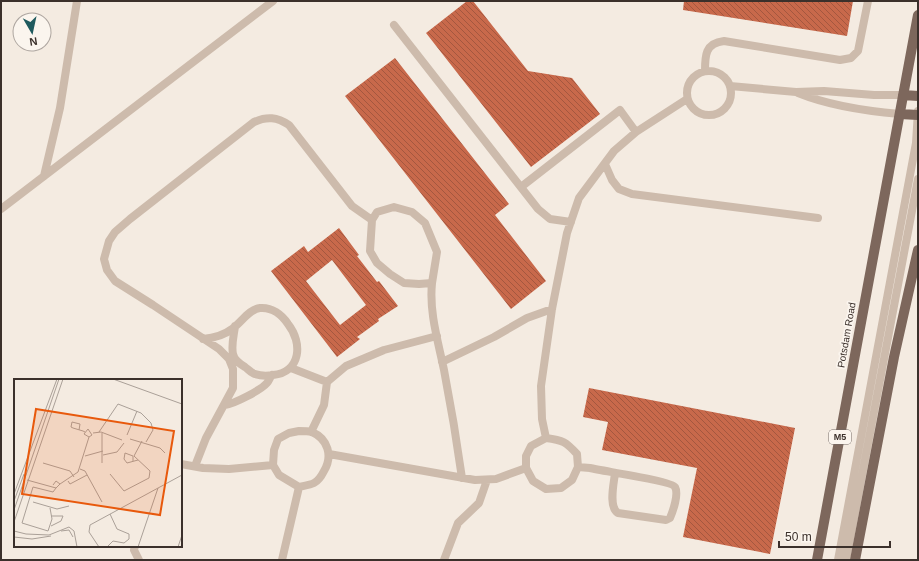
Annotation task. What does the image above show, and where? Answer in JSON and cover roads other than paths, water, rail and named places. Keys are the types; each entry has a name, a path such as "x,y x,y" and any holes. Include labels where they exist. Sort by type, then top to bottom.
{"main road":[{"name":"Potsdam Road","path":"817,560 918,15"},
{"path":"903,95 918,96"},
{"path":"900,114 918,115"},
{"path":"854,560 894,357 918,250"}],"lane":[{"path":"44,176 60,108 77,1"},
{"path":"1,209 273,1"},
{"path":"706,71 705,56 710,47 724,41 840,60 851,58 858,50 868,1"},
{"path":"394,25 538,209 550,219 570,222"},
{"path":"706,71 716,72 722,75 730,86 731,94 727,106 722,111 708,115 702,114 690,106 686,93 691,80 696,75 706,71"},
{"path":"730,86 796,92 824,91 874,95 903,95"},
{"path":"796,92 816,100 872,111 900,114"},
{"path":"546,438 542,419 541,386 552,310 567,233 579,198 614,151 636,132 687,100"},
{"path":"521,187 620,110 636,132"},
{"path":"838,560 916,143 918,111"},
{"path":"203,339 214,338 223,334 235,326 252,310 260,308 272,309 285,320 293,330 297,356 291,368 281,374 265,376 254,374 238,362 229,359 218,349 115,281 107,270 104,259 109,241 115,232 254,122 263,118 272,118 290,125 352,206 372,220"},
{"path":"605,164 612,180 620,190 632,194 818,218"},
{"path":"846,560 918,179"},
{"path":"432,282 419,284 404,283 377,263 370,251 372,220 378,212 394,207 412,212 424,223 437,252 431,294 462,478"},
{"path":"442,362 494,337 526,318 552,310"},
{"path":"195,466 206,438 233,388 233,346 235,326"},
{"path":"311,432 324,405 327,382 346,366 384,350 437,336"},
{"path":"291,368 327,382"},
{"path":"225,405 232,404 257,390 267,383 272,375"},
{"path":"299,430 311,432 327,444 329,454 328,463 320,477 314,483 299,486 279,476 273,465 274,450 278,439 289,433 299,430"},
{"path":"546,438 559,439 568,444 577,454 578,467 572,480 561,488 546,489 533,481 526,468 526,456 531,446 546,438"},
{"path":"329,454 475,480 496,479 526,468"},
{"path":"182,464 203,468 229,469 273,465"},
{"path":"578,467 615,473 662,481 673,485 675,487 676,495 670,518 666,520 616,511 612,504 615,473"},
{"path":"444,560 458,524 478,503 487,480"},
{"path":"282,560 299,486"},
{"path":"136,547 134,550 140,560"}]}
